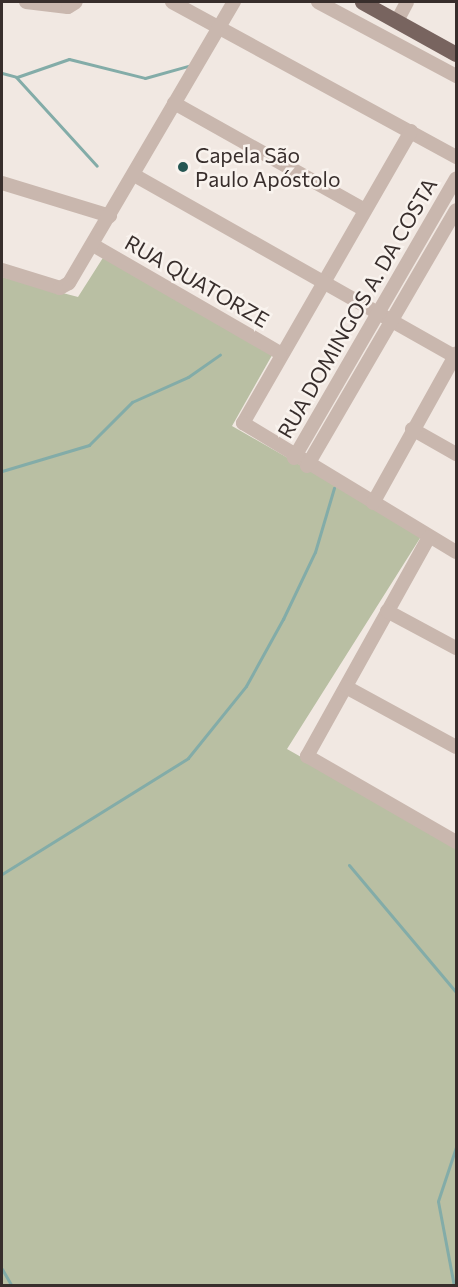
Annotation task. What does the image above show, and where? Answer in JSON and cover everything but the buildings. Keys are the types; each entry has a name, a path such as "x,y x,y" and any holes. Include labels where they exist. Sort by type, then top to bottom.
{"main road":[{"path":"362,2 456,54"}],"street":[{"path":"26,2 68,7 76,2"},
{"path":"172,2 411,131 456,158"},
{"path":"2,270 60,288 93,246 234,2"},
{"path":"318,2 456,76"},
{"path":"397,21 408,2"},
{"path":"174,103 363,209"},
{"path":"411,131 363,209 243,420 245,427 294,458 456,552"},
{"path":"134,175 456,356 412,429 373,503"},
{"name":"RUA DOMINGOS A. DA COSTA","path":"294,458 456,179"},
{"path":"2,183 110,216"},
{"name":"RUA DOMINGOS A. DA COSTA","path":"307,466 456,210"},
{"path":"420,240 434,248"},
{"name":"RUA QUATORZE","path":"93,246 280,353"},
{"path":"336,386 349,394"},
{"path":"412,429 456,454"},
{"path":"429,537 308,753 312,761 456,842"},
{"path":"387,611 456,648"},
{"path":"346,687 456,747"}],"green space":[{"path":"106,253 275,350 232,426 422,535 287,749 456,845 456,1285 2,1285 2,277 78,297"}],"waterway":[{"path":"2,73 17,77 69,59 145,78 188,66"},
{"path":"16,77 97,166"},
{"path":"2,471 89,445 132,402 188,377 220,355"},
{"path":"2,874 188,758 246,686 283,619 315,552 334,488"},
{"path":"349,865 456,992"},
{"path":"454,1286 438,1201 456,1147"},
{"path":"2,1269 12,1286"}],"place":[{"name":"Capela São Paulo Apóstolo","path":"183,167"}]}
